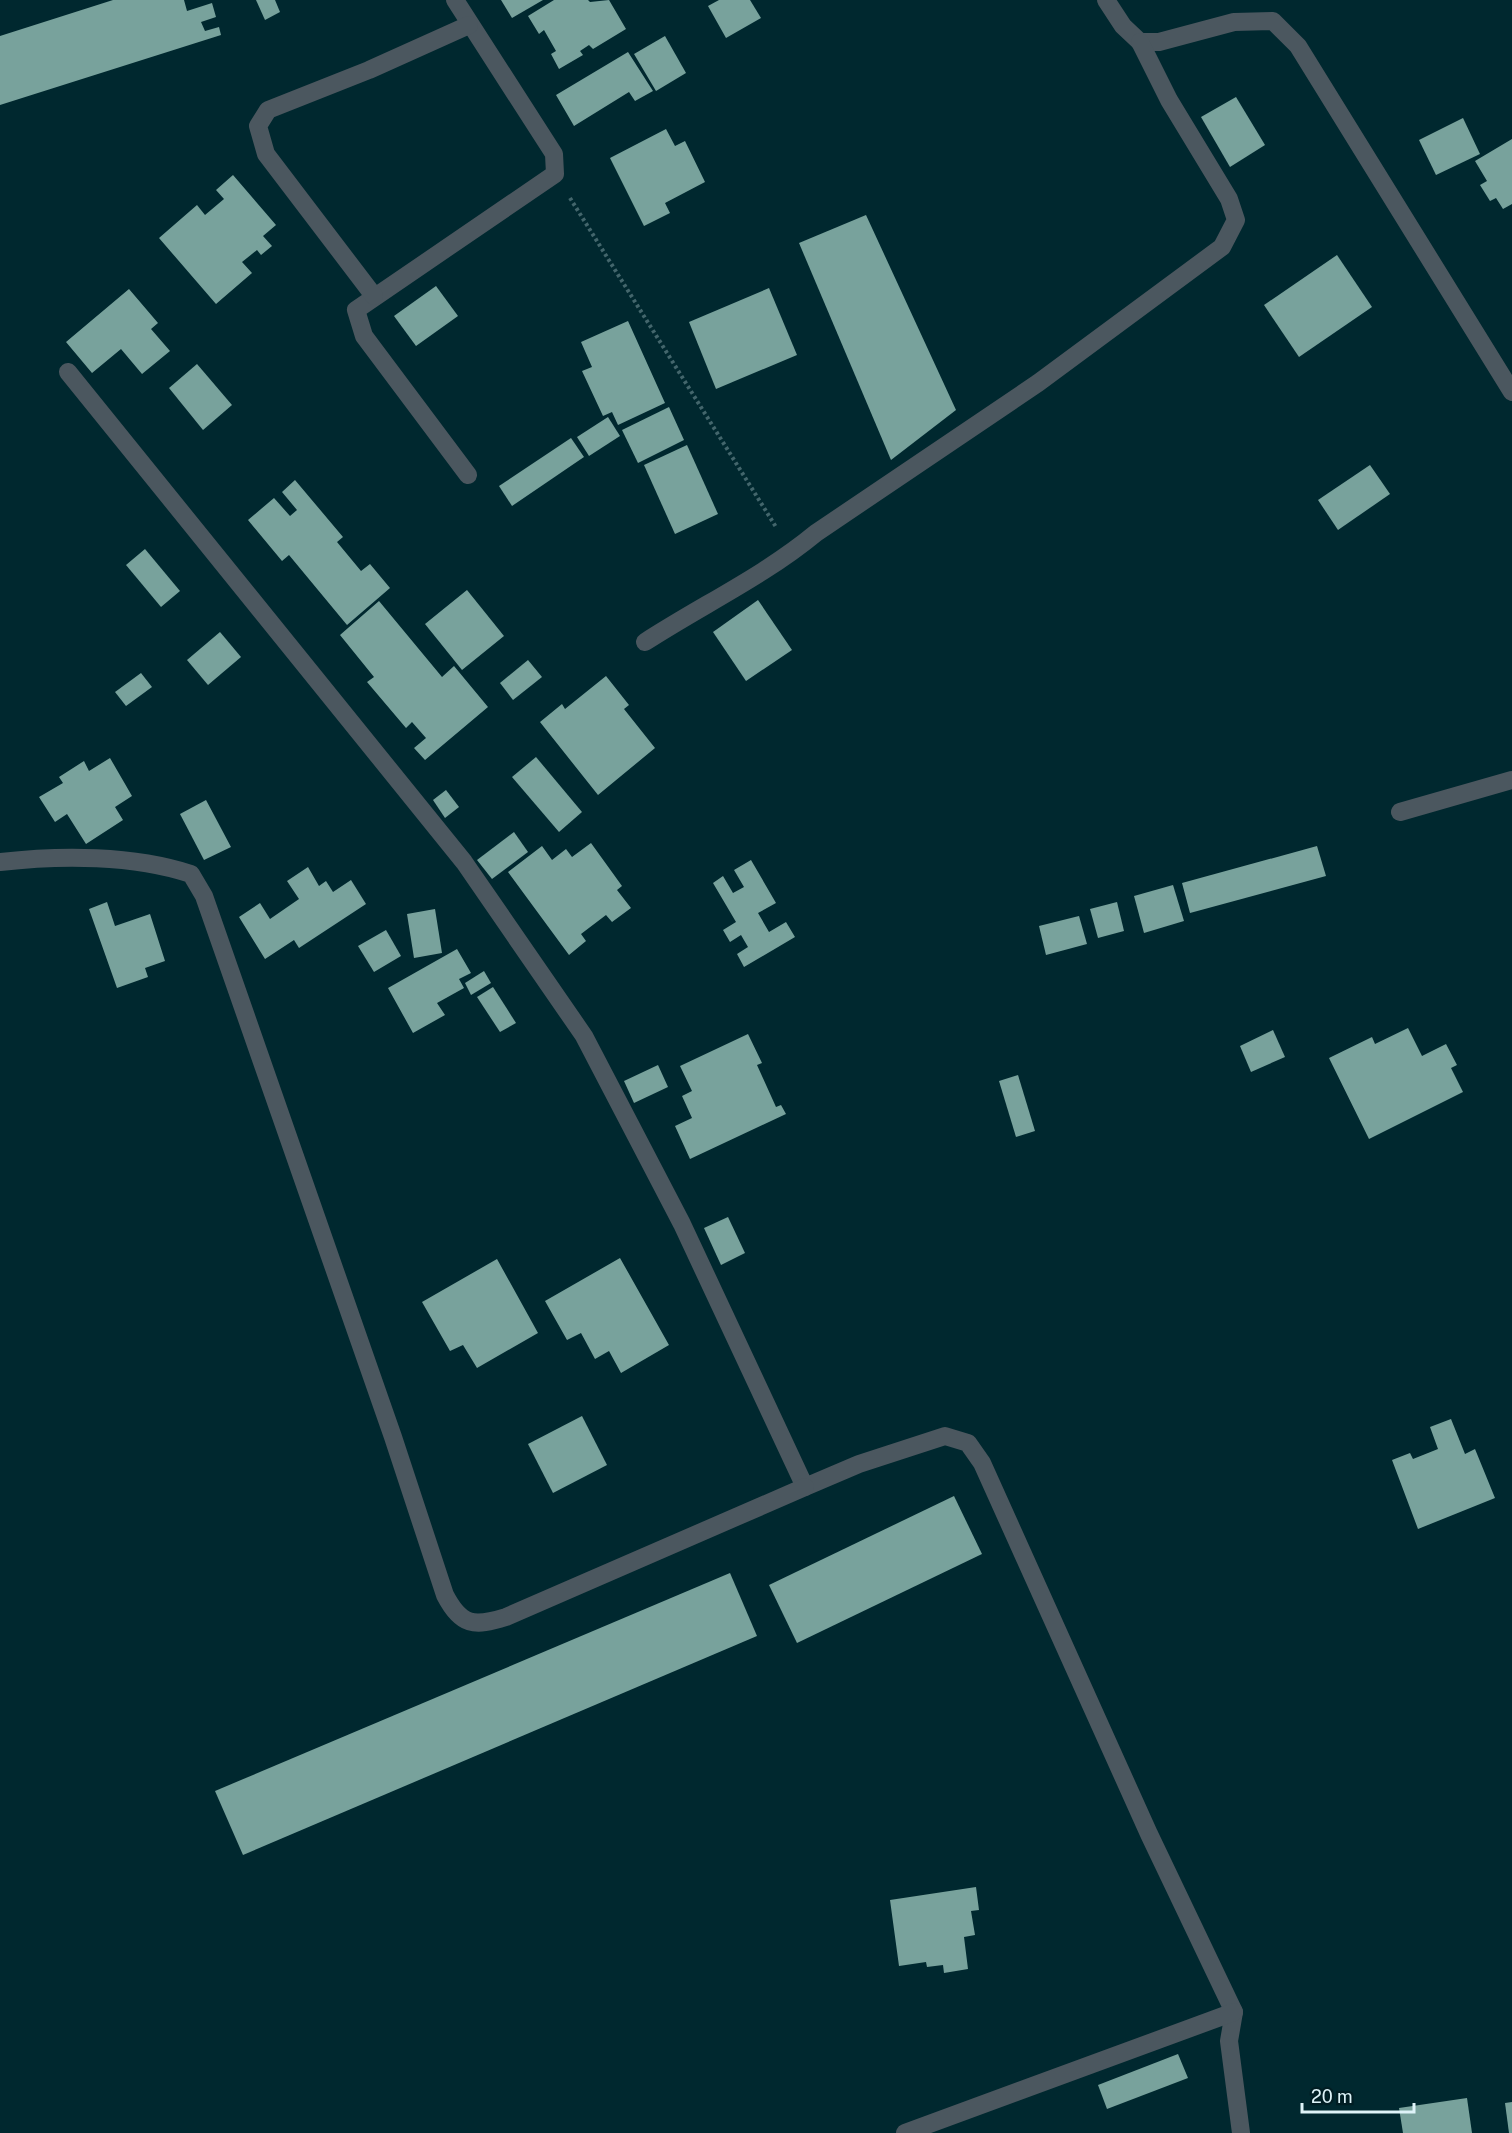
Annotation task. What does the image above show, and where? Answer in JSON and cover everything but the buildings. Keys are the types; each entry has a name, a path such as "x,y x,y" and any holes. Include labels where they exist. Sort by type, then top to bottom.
{"street":[{"path":"455,0 554,154 555,174 356,310 364,336 468,475"},
{"path":"645,642 792,553 816,533 1038,383 1222,247 1236,220 1229,200 1169,100 1140,42 1123,26 1106,0"},
{"path":"1140,42 1159,42 1234,22 1273,21 1298,46 1512,392"},
{"path":"374,296 266,154 258,126 268,110 369,70 469,25"},
{"path":"68,372 464,862 584,1036 682,1224 805,1487"},
{"path":"1400,812 1512,780"},
{"path":"0,862 100,860 172,867 191,874 208,907 393,1437 445,1595 454,1613 467,1622 487,1623 506,1617 860,1464 945,1436 968,1443 982,1463 1149,1834 1234,2012 1229,2041 1241,2133"},
{"path":"904,2133 1234,2012"}],"path":[{"path":"555,174 792,553"}]}
